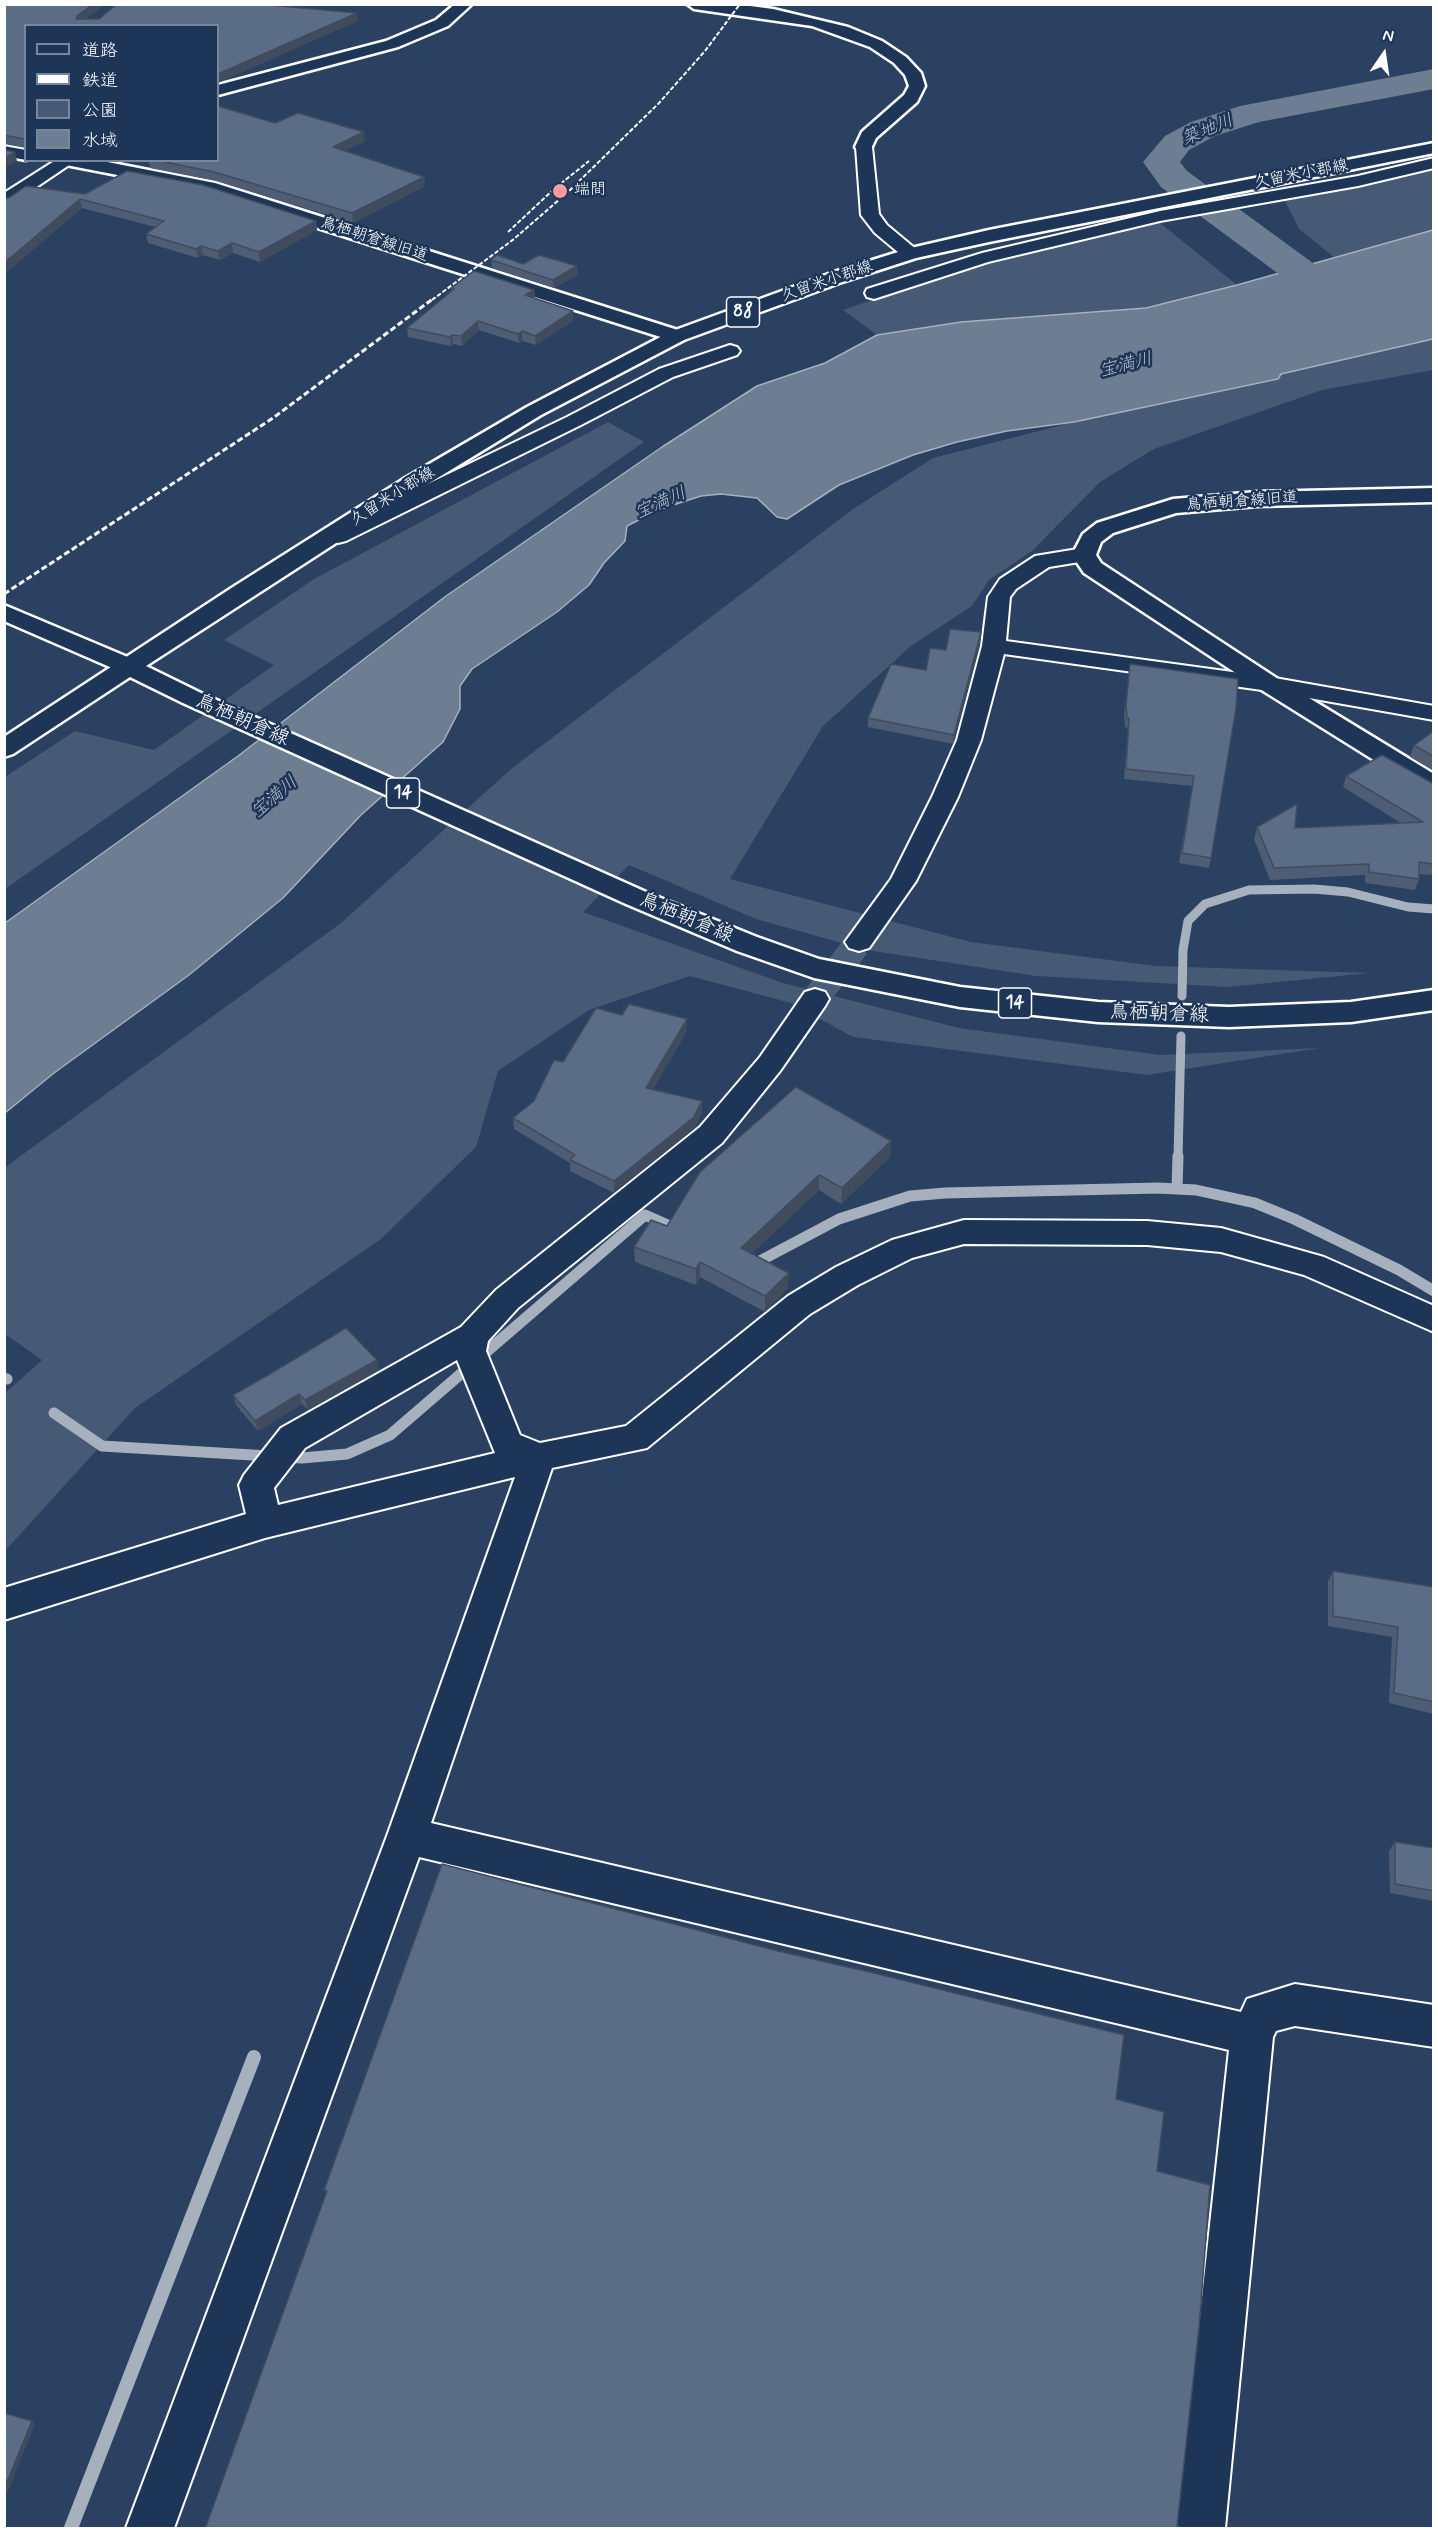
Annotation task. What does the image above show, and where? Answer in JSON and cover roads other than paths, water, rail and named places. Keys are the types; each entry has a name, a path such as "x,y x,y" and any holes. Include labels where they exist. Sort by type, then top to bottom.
{"main road":[{"path":"220,87 392,44 442,23 465,4"},
{"path":"694,4 773,14 814,22 842,30 876,44 900,60 913,73 917,86 911,98 868,136 864,147"},
{"name":"久留米小郡線","path":"128,666 302,553 534,411 677,336 838,277 911,254 989,236 1434,148"},
{"path":"4,152 24,154"},
{"name":"鳥栖朝倉線旧道","path":"72,162 209,187 677,336"},
{"name":"鳥栖朝倉線旧道","path":"1088,561 1091,539 1104,528 1173,506 1257,499 1434,495"},
{"path":"1088,561 1269,684 1434,786"},
{"path":"4,612 128,666"},
{"path":"4,749 128,666"},
{"name":"鳥栖朝倉線","path":"128,666 192,698 614,888 747,944 814,968 960,997 1098,1012 1229,1017 1351,1012 1434,1000"}],"street":[{"path":"864,147 870,215 881,229 911,254"},
{"path":"4,201 65,162"},
{"path":"874,293 982,258 1160,216 1358,181 1434,163"},
{"path":"302,553 574,421 666,373 730,351"},
{"path":"859,942 903,881 945,798 969,740 993,646 999,597 1008,584 1043,561 1088,561"},
{"path":"993,646 1269,684 1434,712"},
{"path":"266,1523 256,1485 293,1438 472,1336 507,1299 711,1135 770,1064 815,999"},
{"path":"4,1604 266,1523 538,1457 635,1438 799,1305 847,1276 903,1248 964,1232 1147,1233 1221,1240 1313,1266 1434,1320"},
{"path":"472,1336 470,1351 507,1444 538,1457"},
{"path":"150,2529 407,1836 538,1457"},
{"path":"407,1836 1252,2035"},
{"path":"1201,2529 1252,2035 1262,2014 1295,2005 1434,2026"}],"water":[{"name":"宝満川","path":"1433,230 1433,339 1281,374 1278,379 1074,422 1007,431 957,442 913,455 839,485 787,519 777,517 757,498 721,494 701,496 658,510 627,526 625,541 604,563 589,585 557,612 472,669 460,686 460,709 443,742 361,815 283,898 189,975 54,1073 5,1113 5,923 238,756 446,596 662,447 757,386 825,363 877,335 961,322 1146,308"}],"waterway":[{"name":"築地川","path":"1355,312 1174,179 1161,162 1177,143 1203,129 1252,113 1434,79"},
{"path":"1182,996 1183,950 1188,921 1205,904 1249,890 1314,889 1348,892 1408,907 1434,909"},
{"path":"1178,1158 1181,1036"},
{"path":"1177,1189 1178,1156"},
{"path":"751,1261 756,1263 839,1219 910,1196 945,1193 1177,1189"},
{"path":"1177,1189 1196,1190 1255,1203 1294,1219 1399,1270 1434,1291"},
{"path":"54,1413 102,1446 302,1458 347,1454 390,1435 645,1215 679,1230"},
{"path":"71,2528 254,2057"}],"tunnel":[{"path":"815,999 859,942"}],"railway":[{"path":"432,300 514,239 569,191 659,103 705,51 740,4"},
{"path":"508,232 554,189 589,161"},
{"path":"4,594 273,418 434,298"}],"place":[{"name":"端間","path":"560,191"}]}
